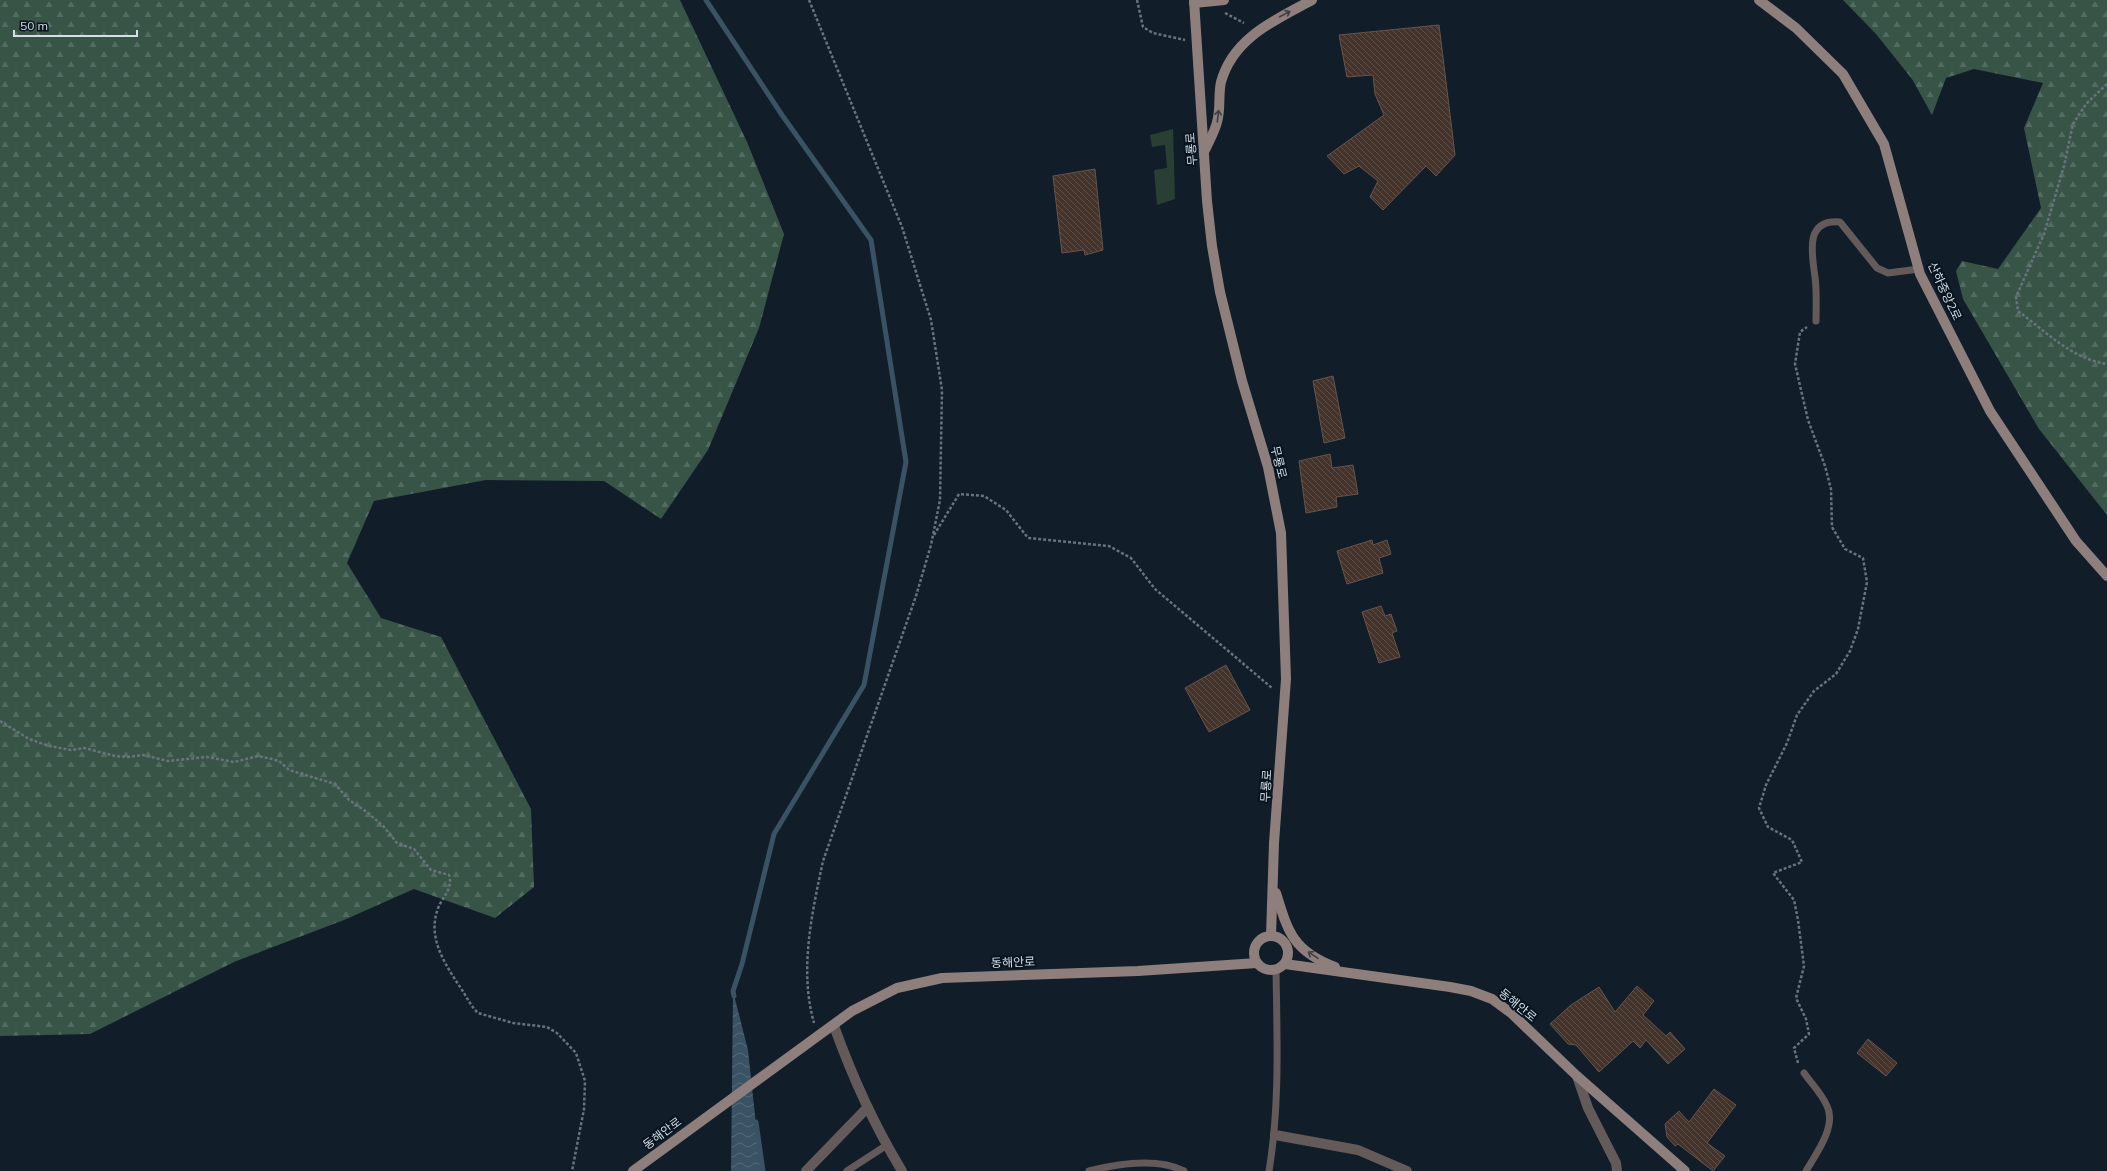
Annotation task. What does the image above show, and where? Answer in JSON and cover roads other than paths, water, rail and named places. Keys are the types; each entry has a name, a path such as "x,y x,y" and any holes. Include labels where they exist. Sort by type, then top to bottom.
{"main road":[{"path":"1194,2 1224,0"},
{"path":"1204,152 1217,122 1221,82 1231,58 1252,35 1269,23 1312,0"},
{"name":"산하중앙2로","path":"1759,0 1796,28 1843,74 1884,144 1919,269 1990,411 2076,541 2107,576"},
{"name":"무룡로","path":"1194,2 1212,246 1220,292 1242,380 1268,467 1281,533 1286,679 1274,843 1274,886 1270,936"},
{"path":"1274,886 1288,930 1297,943 1324,963 1348,972"},
{"path":"1270,936 1281,939 1287,945 1289,953 1285,964 1276,970 1265,969 1257,963 1254,955 1257,943 1263,938 1270,936"},
{"name":"동해안로","path":"633,1171 790,1055 866,1003 897,988 916,982 981,976 1138,971 1257,963"},
{"name":"동해안로","path":"1285,964 1471,990 1492,999 1511,1014 1577,1076 1685,1171"}],"street":[{"path":"834,1026 867,1108 902,1171"},
{"path":"1577,1076 1588,1108 1616,1163 1617,1171"},
{"path":"806,1171 867,1108"},
{"path":"1275,1135 1358,1150 1407,1171"}],"lane":[{"path":"1816,321 1815,278 1811,248 1815,234 1823,223 1829,221 1840,222 1877,268 1888,273 1919,269"},
{"path":"1269,1171 1275,1135 1277,1053 1276,970"},
{"path":"1804,1073 1828,1106 1829,1125 1825,1136 1806,1171"},
{"path":"847,1171 887,1145"},
{"path":"1089,1171 1145,1163 1177,1168 1184,1171"}],"water":[{"path":"733,991 748,1050 758,1143 765,1171 731,1171"}],"waterway":[{"path":"706,0 782,115 871,240 906,462 864,685 774,834 742,964 733,991 734,996"},
{"path":"756,1122 763,1171"}]}
